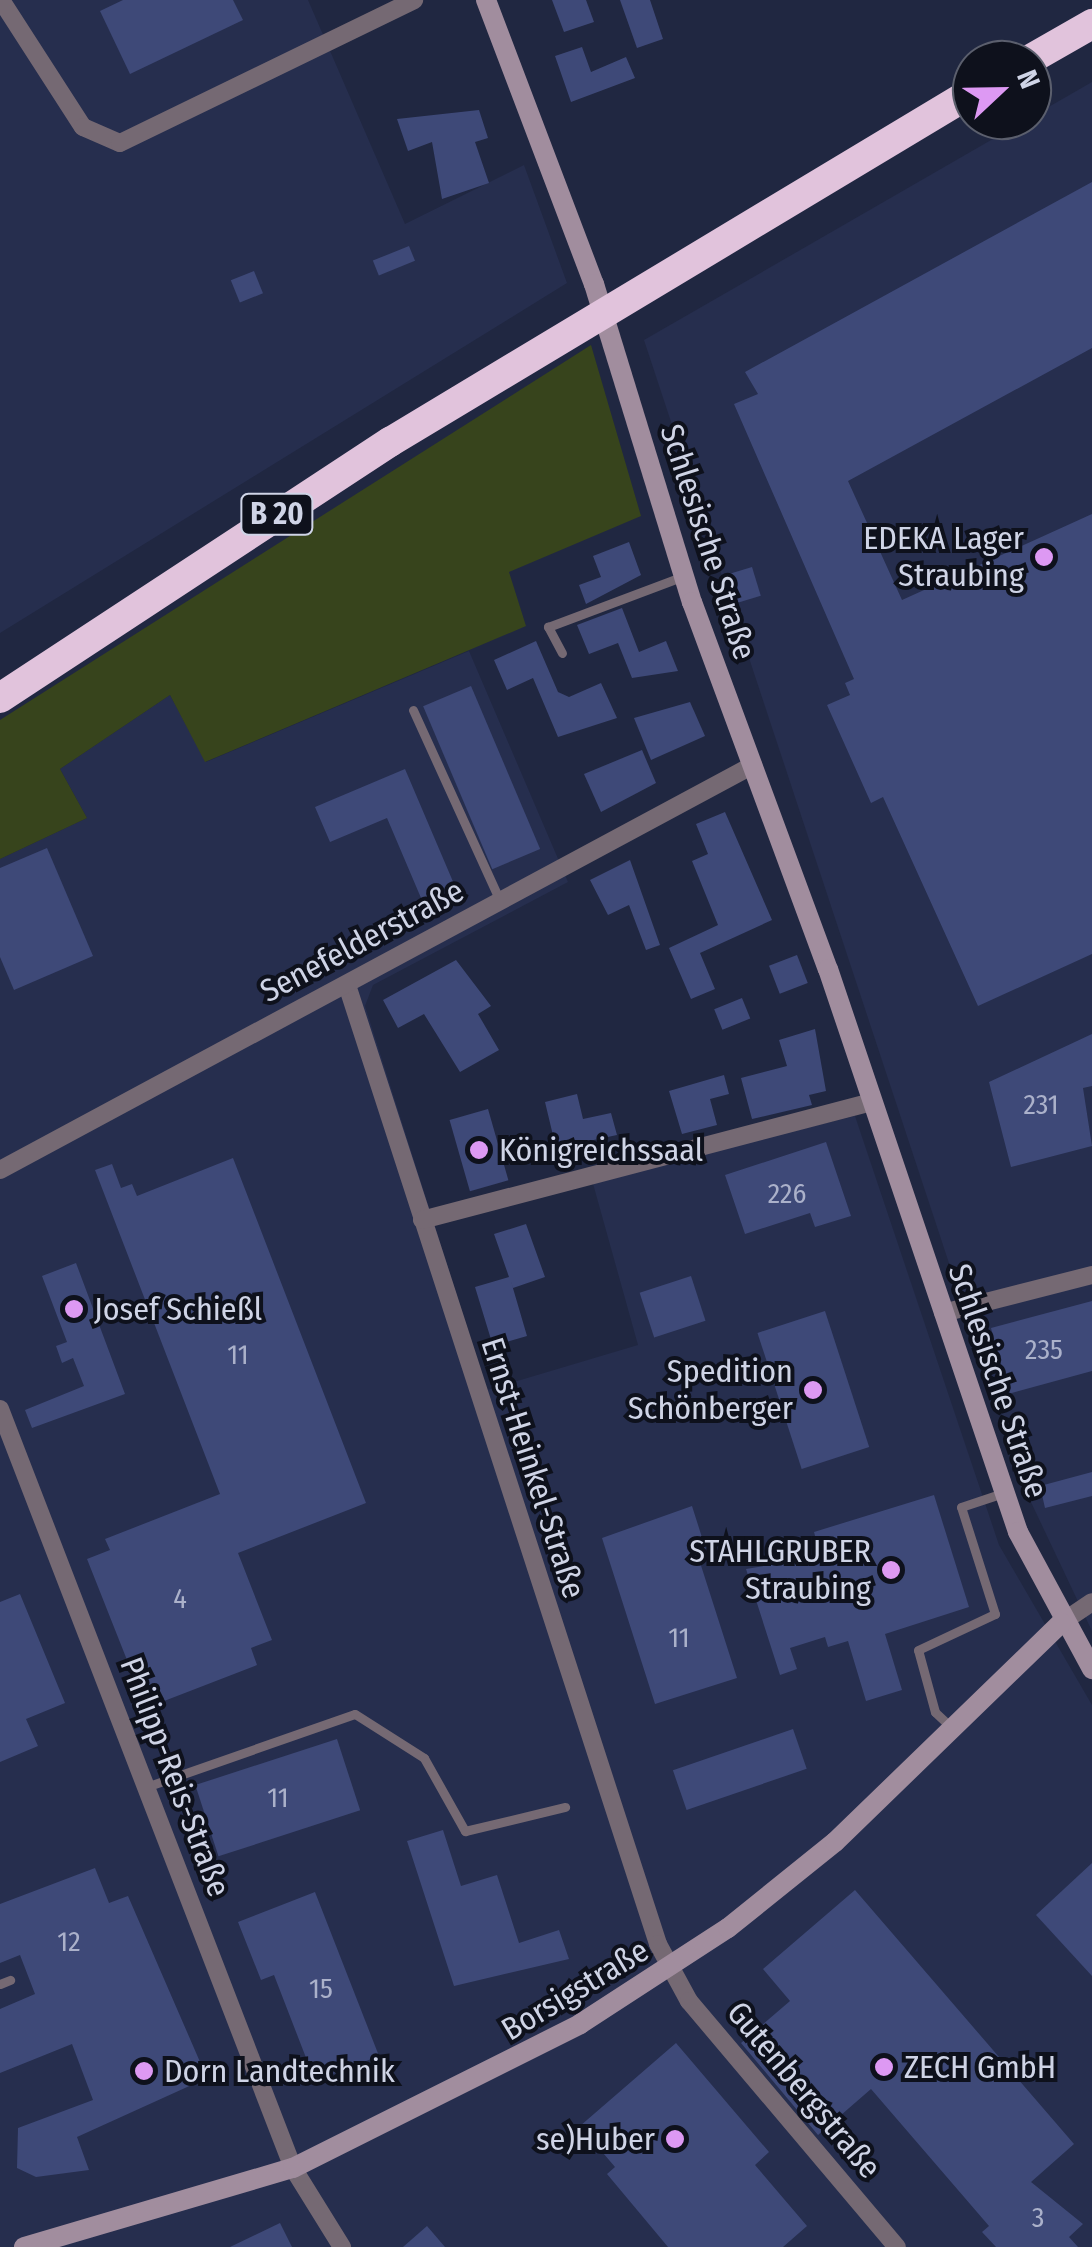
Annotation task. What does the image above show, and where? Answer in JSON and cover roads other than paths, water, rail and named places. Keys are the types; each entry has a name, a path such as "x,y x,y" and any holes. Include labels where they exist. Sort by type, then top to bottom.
{"highway":[{"path":"1052,47 1092,24"},
{"name":"B 20","path":"0,698 560,338 952,104"}],"street":[{"path":"1,0 84,127 120,142 414,0"},
{"name":"Schlesische Straße","path":"486,0 600,300 684,576 872,1102 1005,1492 1061,1623 1092,1668"},
{"name":"Senefelderstraße","path":"0,1170 753,765"},
{"name":"Ernst-Heinkel-Straße","path":"347,985 670,1968"},
{"path":"422,1220 872,1102"},
{"path":"943,1313 1092,1275"},
{"name":"Philipp-Reis-Straße","path":"0,1409 293,2168 342,2247"},
{"path":"1061,1623 1092,1602"},
{"name":"Borsigstraße","path":"24,2247 293,2168 520,2059 670,1968 823,1852 1061,1623"},
{"name":"Gutenbergstraße","path":"670,1968 896,2247"}],"lane":[{"path":"562,653 548,627 684,576"},
{"path":"413,710 500,902"},
{"path":"954,1730 935,1712 918,1650 995,1614 961,1507 1005,1492"},
{"path":"146,1786 355,1714 424,1758 466,1831 566,1807"}],"place":[{"name":"EDEKA Lager Straubing","path":"1044,557"},
{"name":"Königreichssaal","path":"479,1150"},
{"name":"Josef Schießl","path":"74,1309"},
{"name":"Spedition Schönberger","path":"813,1390"},
{"name":"STAHLGRUBER Straubing","path":"891,1570"},
{"name":"ZECH GmbH","path":"884,2067"},
{"name":"Dorn Landtechnik","path":"144,2071"},
{"name":"se)Huber","path":"675,2139"}]}
